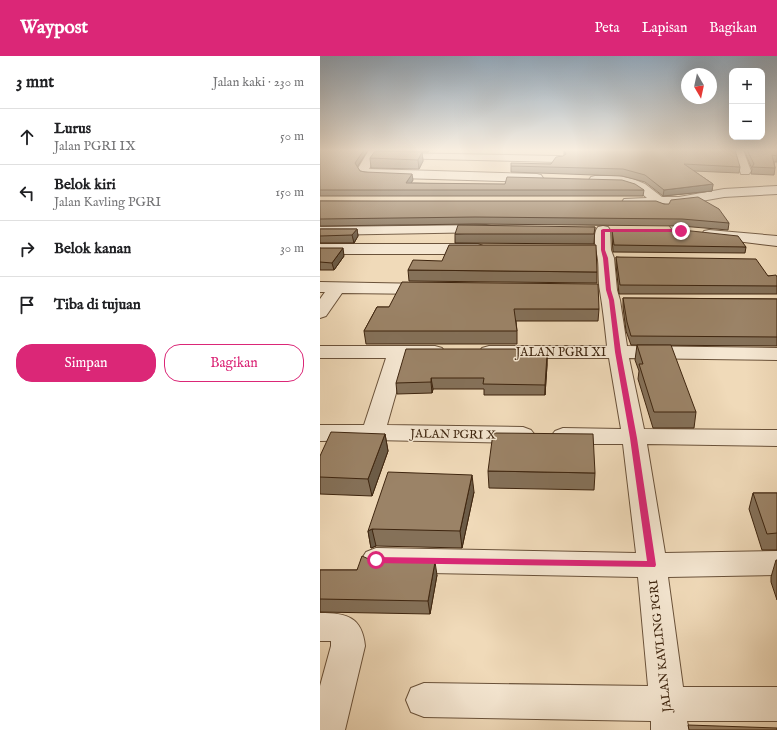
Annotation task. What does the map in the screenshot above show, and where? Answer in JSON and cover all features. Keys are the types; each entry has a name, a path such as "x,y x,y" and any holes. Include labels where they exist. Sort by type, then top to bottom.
{"street":[{"path":"627,181 633,182 660,202 681,231"},
{"path":"616,202 660,202 712,195 777,190"},
{"path":"320,231 499,229"},
{"path":"665,231 681,231 770,240"},
{"name":"JALAN KAVLING PGRI","path":"604,244 618,352 634,438 652,565 668,717"},
{"path":"320,249 494,249"},
{"path":"320,312 329,287 444,289"},
{"name":"JALAN PGRI XI","path":"320,352 618,352 777,354"},
{"path":"373,432 398,352"},
{"name":"JALAN PGRI X","path":"320,433 373,432 634,438 777,438"},
{"path":"376,560 652,565 777,563"},
{"path":"326,730 348,646 334,630"},
{"path":"424,700 668,717 777,704"}],"building":[{"path":"320,181 505,184 506,181 627,181 635,184 644,190 320,190"},
{"path":"653,181 709,181 713,184 664,190"},
{"path":"698,197 719,209 729,223 682,219 475,217 320,219 320,201 656,201 669,204 671,200"},
{"path":"458,225 595,227 594,234 455,234"},
{"path":"320,229 357,229 352,235 320,236"},
{"path":"612,230 682,230 738,236 746,247 614,245"},
{"path":"449,245 596,245 597,272 408,270 413,260 442,261"},
{"path":"320,248 343,248 332,263 320,262"},
{"path":"616,257 756,259 768,276 776,275 777,286 620,285"},
{"path":"402,282 598,284 599,309 514,309 517,331 364,331 377,307 389,307"},
{"path":"623,298 777,299 777,337 631,336"},
{"path":"637,345 671,345 696,412 654,412 639,364 643,364"},
{"path":"406,349 519,349 520,354 547,355 545,385 483,384 484,378 431,378 431,382 396,383"},
{"path":"331,432 385,434 368,479 320,477 320,456"},
{"path":"493,433 593,434 595,473 488,471"},
{"path":"388,472 472,475 460,531 372,529 368,531"},
{"path":"753,493 777,493 777,533 767,534"},
{"path":"362,556 373,561 435,562 428,601 320,599 320,570 357,570"},
{"path":"688,725 777,728 777,730 689,730"}],"route":[{"path":"376,560 652,565 634,438 618,352 611,300 608,290 606,258 603,250 603,230 681,231"}]}
